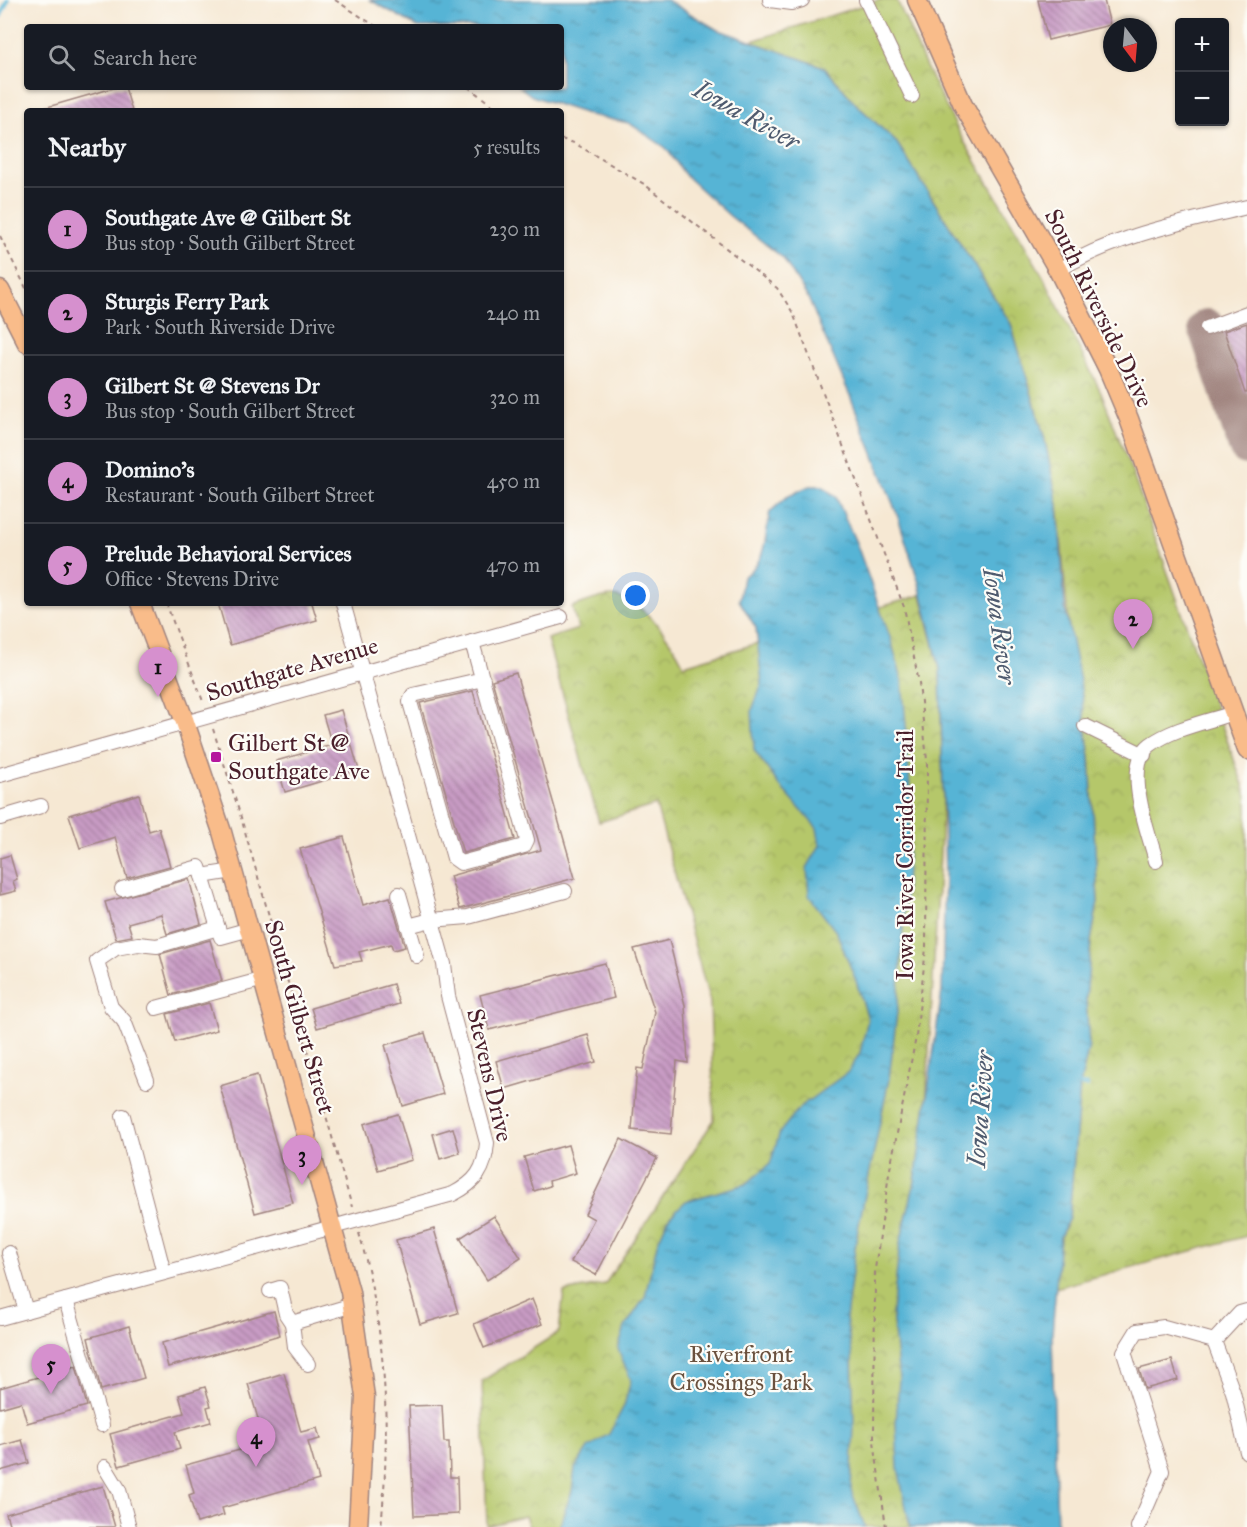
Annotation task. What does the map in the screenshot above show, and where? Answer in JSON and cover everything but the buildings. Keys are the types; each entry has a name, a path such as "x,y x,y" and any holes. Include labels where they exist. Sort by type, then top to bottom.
{"main road":[{"name":"South Riverside Drive","path":"917,0 963,105 1058,270 1108,369 1129,419 1247,750"},
{"path":"0,290 24,334"},
{"name":"South Gilbert Street","path":"141,606 185,722 233,871 334,1226 353,1305 365,1397 358,1527"}],"street":[{"path":"770,0 792,3 802,0"},
{"path":"866,0 912,96"},
{"path":"1058,270 1091,250 1113,242 1247,207"},
{"path":"1207,328 1247,313"},
{"name":"Stevens Drive","path":"0,1318 453,1194 468,1186 479,1175 486,1159 487,1143 448,996 444,964 344,606"},
{"name":"Southgate Avenue","path":"0,775 561,617"},
{"path":"472,642 483,679 527,840 524,846 461,863 454,858 410,702 413,695 483,679"},
{"path":"1156,861 1136,786 1138,767 1144,755 1149,746 1171,735 1233,713"},
{"path":"1085,726 1144,755"},
{"path":"0,818 41,806"},
{"path":"122,889 199,867 221,937 250,929"},
{"path":"202,876 233,871"},
{"path":"408,926 431,920 468,917 565,891"},
{"path":"399,894 417,956"},
{"path":"147,1080 124,1021 111,1006 97,962 116,948 138,944 157,946 218,928"},
{"path":"156,1008 264,979"},
{"path":"123,1116 164,1274"},
{"path":"9,1253 26,1311"},
{"path":"270,1291 280,1288 286,1314 292,1323 295,1347 308,1364"},
{"path":"66,1300 102,1425"},
{"path":"292,1323 353,1305"},
{"path":"1214,1341 1240,1313 1247,1311"},
{"path":"1138,1527 1162,1471 1124,1352 1137,1331 1164,1327 1214,1341"},
{"path":"1214,1341 1233,1392 1247,1452"},
{"path":"105,1467 119,1491 129,1527"}],"path":[{"path":"335,0 372,24"},
{"path":"472,90 496,108"},
{"name":"Iowa River Corridor Trail","path":"564,140 574,143 644,184 777,288 794,313 904,608 919,683 927,760 926,948 916,1037 889,1174 875,1269 874,1442 886,1527"},
{"path":"0,237 24,284"}],"green space":[{"path":"879,0 897,0 926,67 962,138 1043,276 1101,392 1132,472 1247,796 1247,1236 1055,1288 1060,1237 1069,1218 1080,1085 1089,1046 1086,999 1091,941 1098,902 1090,758 1080,681 1070,642 1058,505 1044,436 1011,324 897,143 856,104 824,67 749,42"},
{"name":"Riverfront Crossings Park","path":"921,595 940,669 943,799 926,1105 899,1379 913,1527 529,1527 525,1516 487,1526 482,1381 559,1332 564,1292 605,1284 714,1120 710,1002 656,805 599,822 547,639 578,629 572,607 598,598 613,596 624,599 646,613 664,633 684,665"}],"water":[{"name":"Iowa River","path":"370,0 667,0 716,29 824,67 856,104 897,143 1011,324 1044,436 1058,505 1065,608 1080,681 1090,758 1098,902 1091,941 1086,999 1089,1046 1080,1085 1069,1218 1060,1237 1052,1334 1057,1527 910,1527 898,1468 896,1423 899,1379 892,1313 900,1243 915,1181 942,991 945,874 940,669 919,583 897,514 851,398 808,298 783,258 730,216 686,176 666,148 629,123 590,115 532,96 524,90 564,90 564,24 413,24"},
{"path":"809,486 822,486 836,497 857,545 891,640 902,680 911,809 898,1004 889,1079 857,1234 846,1319 852,1354 854,1426 851,1490 865,1527 559,1527 572,1491 575,1468 588,1448 609,1434 624,1406 631,1380 618,1349 625,1327 645,1297 657,1244 669,1217 686,1201 746,1184 770,1164 780,1132 800,1107 848,1072 860,1053 868,1019 856,981 837,933 809,896 807,868 820,845 817,828 779,785 754,750 752,710 762,684 756,628 739,600 743,577 757,564 764,548 770,512 787,497"}],"waterway":[{"path":"0,17 8,0"},
{"path":"1080,1085 1087,1086"}],"taxiway":[{"path":"1207,328 1247,446"}],"place":[{"name":"Sturgis Ferry Park","path":"1133,649"},
{"name":"Southgate Ave @ Gilbert St","path":"158,697"},
{"name":"Gilbert St @ Southgate Ave","path":"216,757"},
{"name":"Gilbert St @ Stevens Dr","path":"302,1185"},
{"name":"Prelude Behavioral Services","path":"51,1394"},
{"name":"Domino's","path":"256,1467"}]}
